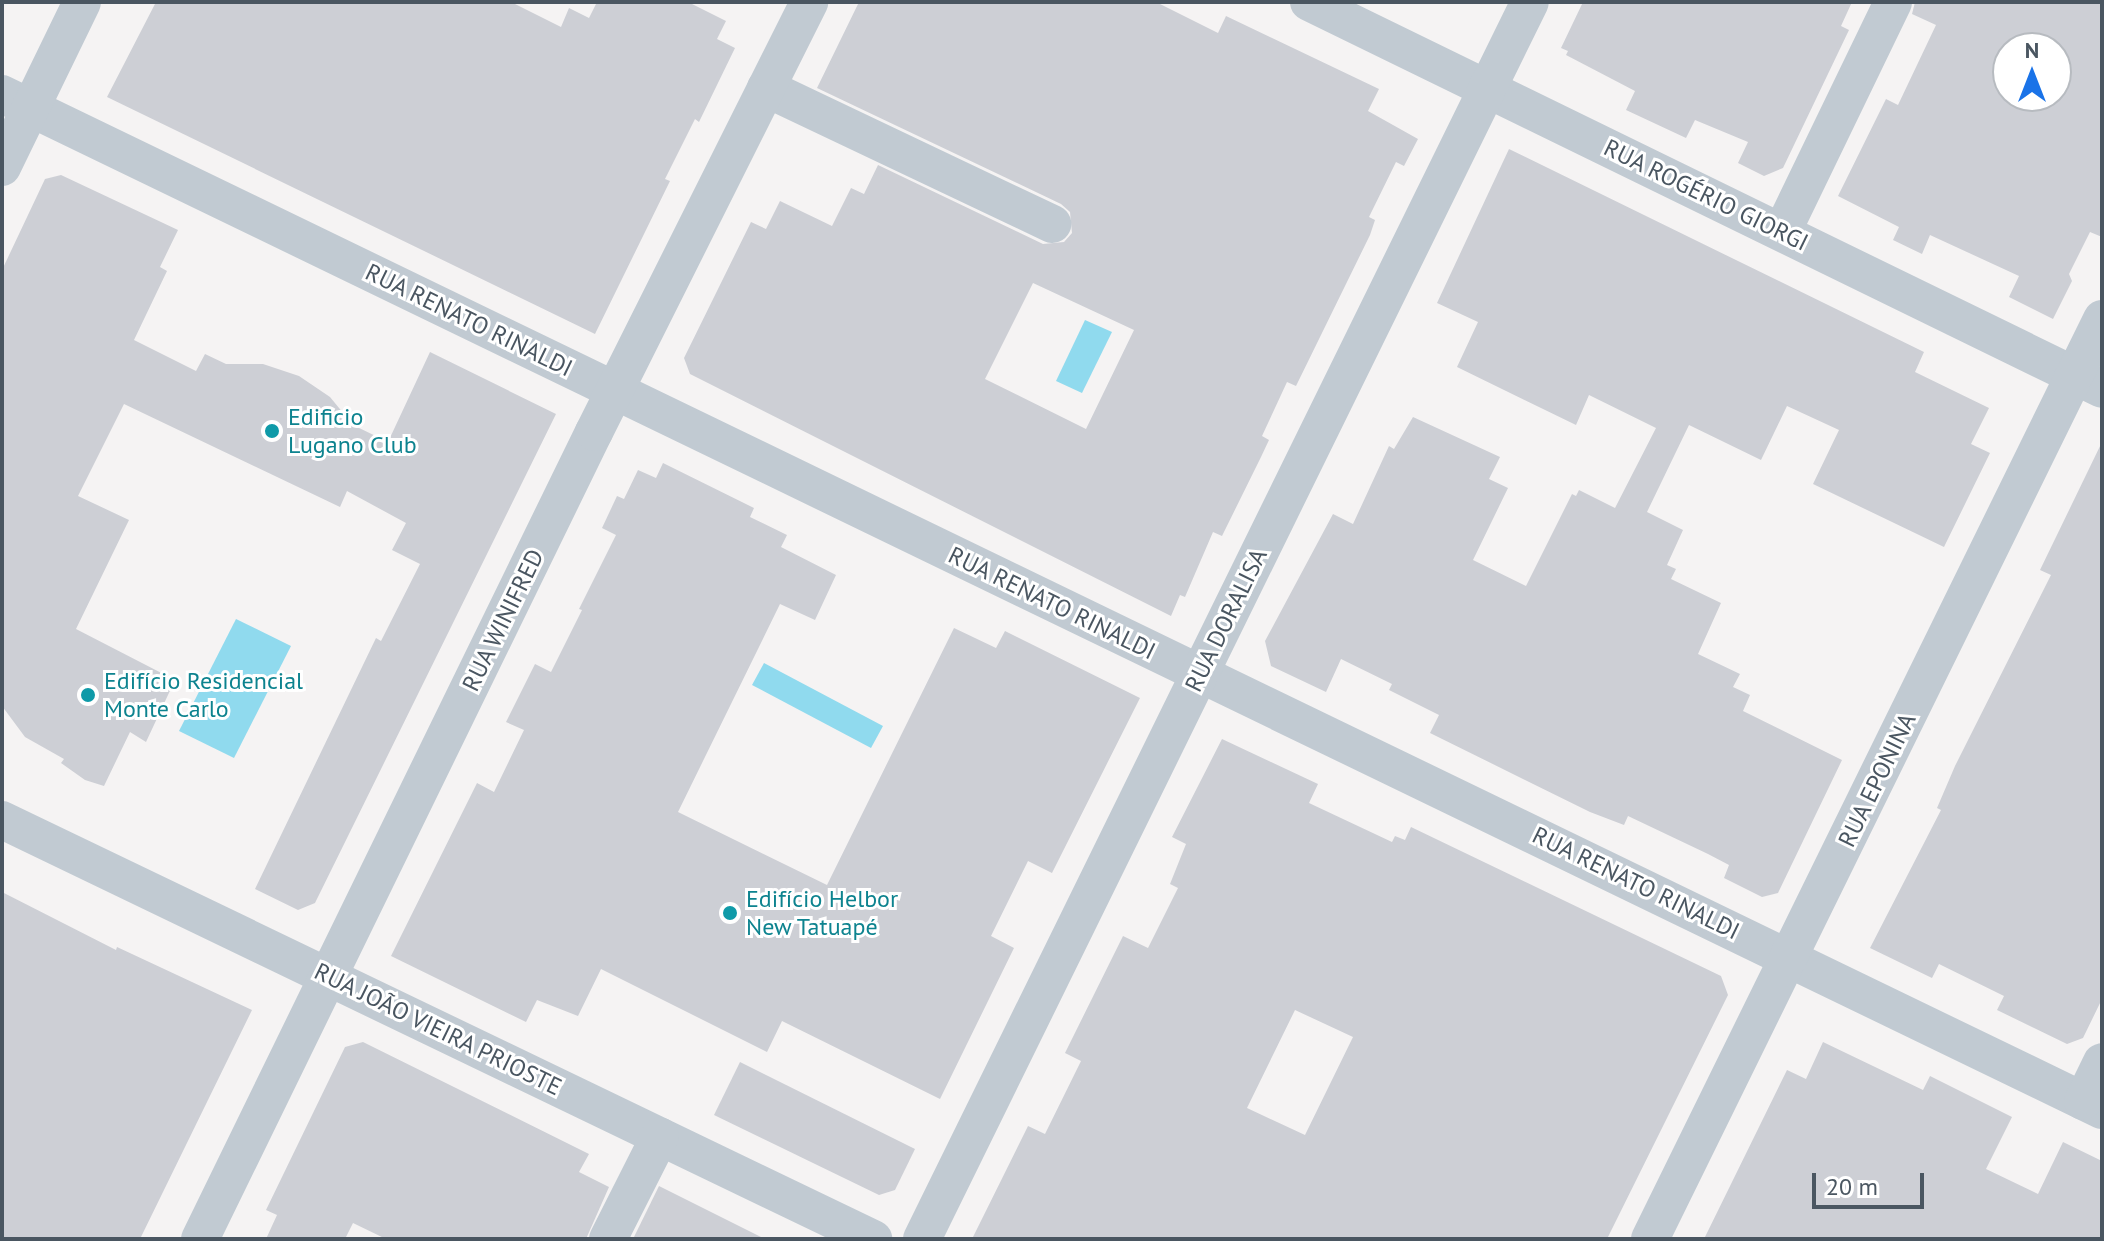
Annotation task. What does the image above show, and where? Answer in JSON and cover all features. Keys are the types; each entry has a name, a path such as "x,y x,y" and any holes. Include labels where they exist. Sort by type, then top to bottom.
{"street":[{"path":"2,167 16,102 82,2"},
{"name":"RUA WINIFRED","path":"200,1239 615,390 809,2"},
{"name":"RUA ROGÉRIO GIORGI","path":"1309,2 2088,382"},
{"name":"RUA DORALISA","path":"922,1239 1530,2"},
{"path":"1782,232 1893,2"},
{"path":"766,88 1052,224"},
{"name":"RUA RENATO RINALDI","path":"16,102 2093,1105"},
{"name":"RUA EPONINA","path":"1650,1239 2088,382 2102,319"},
{"name":"RUA JOÃO VIEIRA PRIOSTE","path":"2,820 873,1239"},
{"path":"2093,1105 2102,1062"},
{"path":"608,1239 660,1136"}],"water":[{"path":"1085,320 1112,332 1082,393 1056,381"},
{"path":"236,619 291,646 234,758 179,731"},
{"path":"764,663 883,726 871,748 752,685"}],"building":[{"path":"156,2 511,2 561,27 569,8 589,18 597,2 688,2 726,21 717,39 735,48 699,122 695,119 665,179 670,181 595,334 107,97"},
{"path":"859,2 1156,2 1218,33 1226,16 1379,89 1368,111 1418,139 1404,166 1396,162 1369,217 1375,220 1370,235 1296,386 1287,382 1262,436 1269,440 1222,536 1213,532 1185,597 1180,595 1171,616 690,374 684,358 751,222 766,229 780,201 832,226 851,188 864,194 878,165 1043,244 1064,242 1072,233 1070,212 1061,204 817,88","holes":["1033,283 1134,330 1086,429 985,379"]},
{"path":"1583,2 1852,2 1841,26 1849,30 1783,168 1764,176 1738,163 1748,142 1695,120 1686,138 1626,110 1635,91 1566,55 1568,51 1561,48"},
{"path":"1915,2 2102,2 2102,237 2090,232 2069,274 2072,281 2053,319 2009,297 2019,276 1930,235 1922,254 1893,240 1899,227 1838,196 1886,99 1898,105 1936,25 1912,14"},
{"path":"1509,149 1924,352 1915,372 1989,408 1971,444 1990,453 1944,547 1813,484 1839,430 1787,406 1761,460 1689,425 1647,512 1683,530 1667,565 1676,569 1671,579 1721,603 1698,654 1740,674 1733,687 1750,695 1743,711 1842,760 1778,893 1762,897 1724,878 1729,865 1708,854 1628,816 1624,825 1590,812 1430,733 1439,715 1389,690 1392,684 1341,659 1326,692 1271,666 1265,641 1333,514 1353,524 1389,446 1394,449 1413,417 1500,457 1489,479 1508,488 1473,560 1526,586 1572,494 1576,496 1579,490 1615,508 1656,428 1589,395 1576,425 1457,367 1478,322 1437,303"},
{"path":"61,175 178,230 160,267 167,271 134,340 196,371 205,354 226,364 263,364 299,376 330,397 353,425 388,442 430,352 556,414 315,903 298,910 255,889 376,638 381,641 420,564 392,550 406,523 347,491 340,507 124,404 78,496 129,520 76,629 175,680 146,742 130,732 104,786 85,780 61,763 64,759 25,737 2,706 2,270 45,179"},
{"path":"2102,442 2102,999 2083,1038 2067,1044 1997,1010 2004,996 1939,964 1932,978 1870,948 1941,810 1937,808 1955,766 2051,575 2040,570"},
{"path":"663,463 754,508 750,517 787,535 781,547 836,575 815,620 780,604 678,812 827,885 954,628 996,648 1005,631 1140,698 1052,873 1028,861 991,936 1014,948 940,1099 782,1021 767,1052 601,969 578,1016 537,1000 526,1022 391,956 477,783 494,792 524,730 506,722 535,664 551,672 582,610 579,609 616,535 602,528 617,496 624,499 638,470 656,478"},
{"path":"1222,739 1318,784 1309,803 1392,842 1395,836 1405,840 1411,827 1721,976 1728,995 1607,1239 972,1239 1028,1126 1045,1134 1081,1061 1065,1053 1123,936 1148,948 1178,888 1170,884 1186,844 1172,837","holes":["1295,1010 1353,1037 1305,1135 1247,1108"]},
{"path":"2,892 116,950 117,947 252,1010 140,1239 2,1239"},
{"path":"363,1042 589,1154 579,1172 609,1187 586,1239 386,1239 353,1223 345,1239 266,1239 277,1215 266,1210 345,1047"},
{"path":"1823,1042 1923,1090 1930,1076 2012,1117 1986,1169 2038,1194 2063,1142 2102,1161 2102,1239 1704,1239 1787,1070 1806,1079"},
{"path":"740,1062 915,1149 895,1190 879,1195 714,1115"},
{"path":"659,1186 765,1239 633,1239"}],"place":[{"name":"Edificio Lugano Club","path":"272,431"},
{"name":"Edifício Residencial Monte Carlo","path":"88,695"},
{"name":"Edifício Helbor New Tatuapé","path":"730,913"}]}
